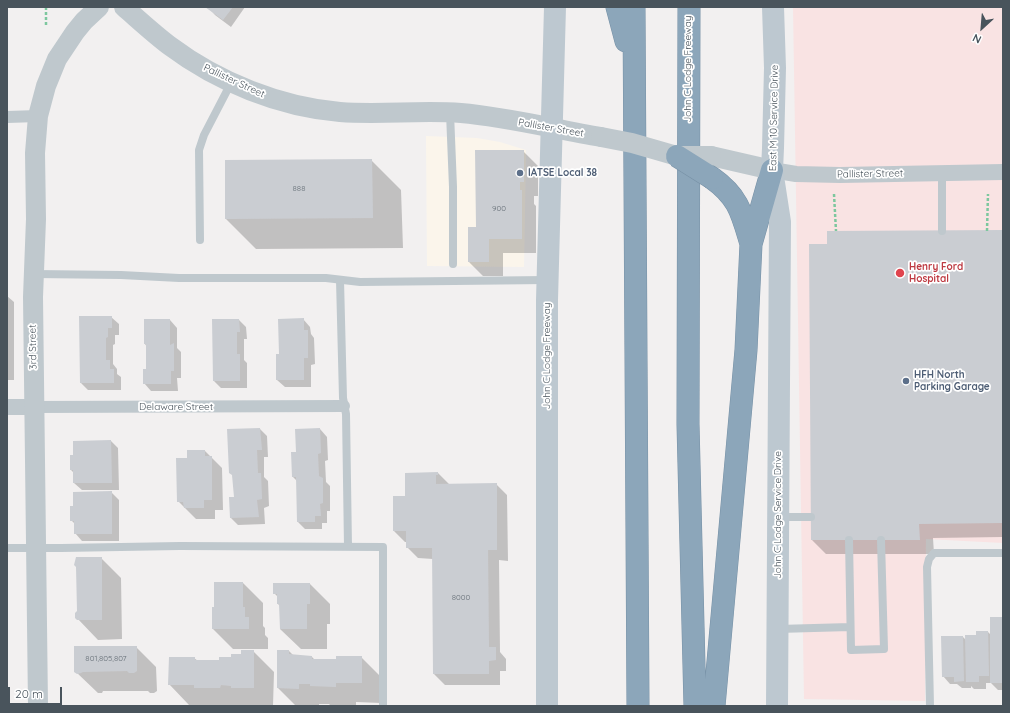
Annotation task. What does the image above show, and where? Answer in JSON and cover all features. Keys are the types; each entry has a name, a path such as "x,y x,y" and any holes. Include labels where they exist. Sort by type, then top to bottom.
{"highway":[{"path":"617,7 633,68"},
{"path":"634,7 633,68 638,706"},
{"name":"John C Lodge Freeway","path":"689,7 688,424 695,706"},
{"path":"688,341 703,7"},
{"path":"677,156 712,178 732,196 739,208 751,244"},
{"path":"714,706 746,350 751,244 772,170"}],"main road":[{"name":"John C Lodge Freeway","path":"547,706 548,280 556,7"},
{"name":"East M 10 Service Drive","path":"773,7 775,68 774,148 772,170 780,222 779,324"},
{"name":"John C Lodge Service Drive","path":"777,706 779,324"}],"street":[{"name":"3rd Street","path":"38,706 33,297 36,219 35,153 38,116 46,86 57,59 75,32 98,7"},
{"name":"Pallister Street","path":"124,7 171,47 208,71 273,98 306,107 339,112 450,113 492,117 632,143 677,156 711,156 796,174 840,175 1003,172"},
{"path":"7,117 38,116"},
{"name":"Delaware Street","path":"7,407 344,406"}],"lane":[{"path":"200,240 199,150 208,128 232,82"},
{"path":"450,113 453,187 453,264"},
{"path":"942,173 942,231"},
{"path":"34,274 121,275 179,278 326,278 360,282 548,280"},
{"path":"340,280 342,398 346,414 348,547"},
{"path":"778,517 811,517"},
{"path":"849,540 851,650 884,649 881,540"},
{"path":"7,548 180,546 383,547 383,706"},
{"path":"930,706 927,567 929,559 934,553 1003,553"},
{"path":"777,629 850,627"}],"path":[{"path":"46,7 46,27"},
{"path":"834,194 836,231"},
{"path":"987,230 988,194"}],"shaded area":[{"name":"Henry Ford Hospital","path":"793,7 1003,7 1003,543 926,539 925,701 804,699"},
{"path":"426,136 477,138 500,142 526,150 524,267 427,266"}],"building":[{"path":"205,7 233,7 223,20"},
{"path":"475,150 524,150 524,182 520,182 520,190 522,190 522,239 489,239 489,262 468,262 468,227 476,227"},
{"path":"372,159 373,218 225,219 225,160"},
{"name":"HFH North Parking Garage","path":"1003,230 1003,523 919,524 920,540 811,540 809,244 827,244 827,231"},
{"path":"79,316 112,316 112,328 108,328 108,337 106,338 106,360 110,360 110,369 114,369 114,383 80,383"},
{"path":"304,318 304,330 308,330 308,358 304,358 304,380 276,380 276,354 279,354 278,319"},
{"path":"144,319 170,319 170,345 174,343 174,371 171,371 171,384 143,384 143,369 146,369"},
{"path":"212,319 239,319 240,332 237,332 237,354 240,354 240,381 213,381"},
{"path":"260,428 262,450 257,450 258,473 261,473 262,499 257,500 259,517 230,518 229,497 234,497 232,475 229,473 227,429"},
{"path":"320,428 321,453 318,454 319,476 323,478 323,503 320,504 321,516 315,516 315,522 297,522 296,477 292,477 291,452 296,452 295,429"},
{"path":"111,440 112,483 73,483 73,470 70,470 70,455 73,455 73,441"},
{"path":"187,450 205,450 205,456 212,456 212,500 204,500 204,508 184,508 183,502 177,502 176,458 187,458"},
{"path":"438,472 438,475 436,475 436,484 497,483 497,550 488,550 489,647 496,647 496,660 489,661 489,674 433,674 432,548 406,548 406,531 393,531 393,496 405,496 405,473"},
{"path":"112,491 112,534 74,534 74,521 70,521 70,506 73,506 73,492"},
{"path":"76,557 102,557 102,620 77,620 75,618 75,613 77,611 76,567 74,565"},
{"path":"214,582 243,582 243,607 245,607 245,617 249,617 249,629 212,629"},
{"path":"273,583 310,583 310,604 307,604 307,629 280,629 279,604 277,604 277,594 273,594"},
{"path":"990,617 1003,617 1003,683 990,683"},
{"path":"976,631 988,631 989,676 979,676 979,682 966,682 965,635 976,635"},
{"path":"941,636 963,636 964,681 954,682 954,677 942,677"},
{"path":"74,646 137,646 137,671 134,673 129,673 127,671 83,672 77,674 74,672"},
{"path":"241,650 254,650 254,688 231,688 231,686 221,685 220,688 194,688 194,685 168,685 169,657 195,657 195,660 219,660 219,657 231,657 231,654 241,654"},
{"path":"277,650 289,650 289,654 312,656 312,659 336,659 336,656 362,656 362,683 336,683 336,687 299,684 299,689 277,688"}],"place":[{"name":"IATSE Local 38","path":"520,173"},
{"name":"Henry Ford Hospital","path":"900,273"},
{"name":"HFH North Parking Garage","path":"906,381"}]}
